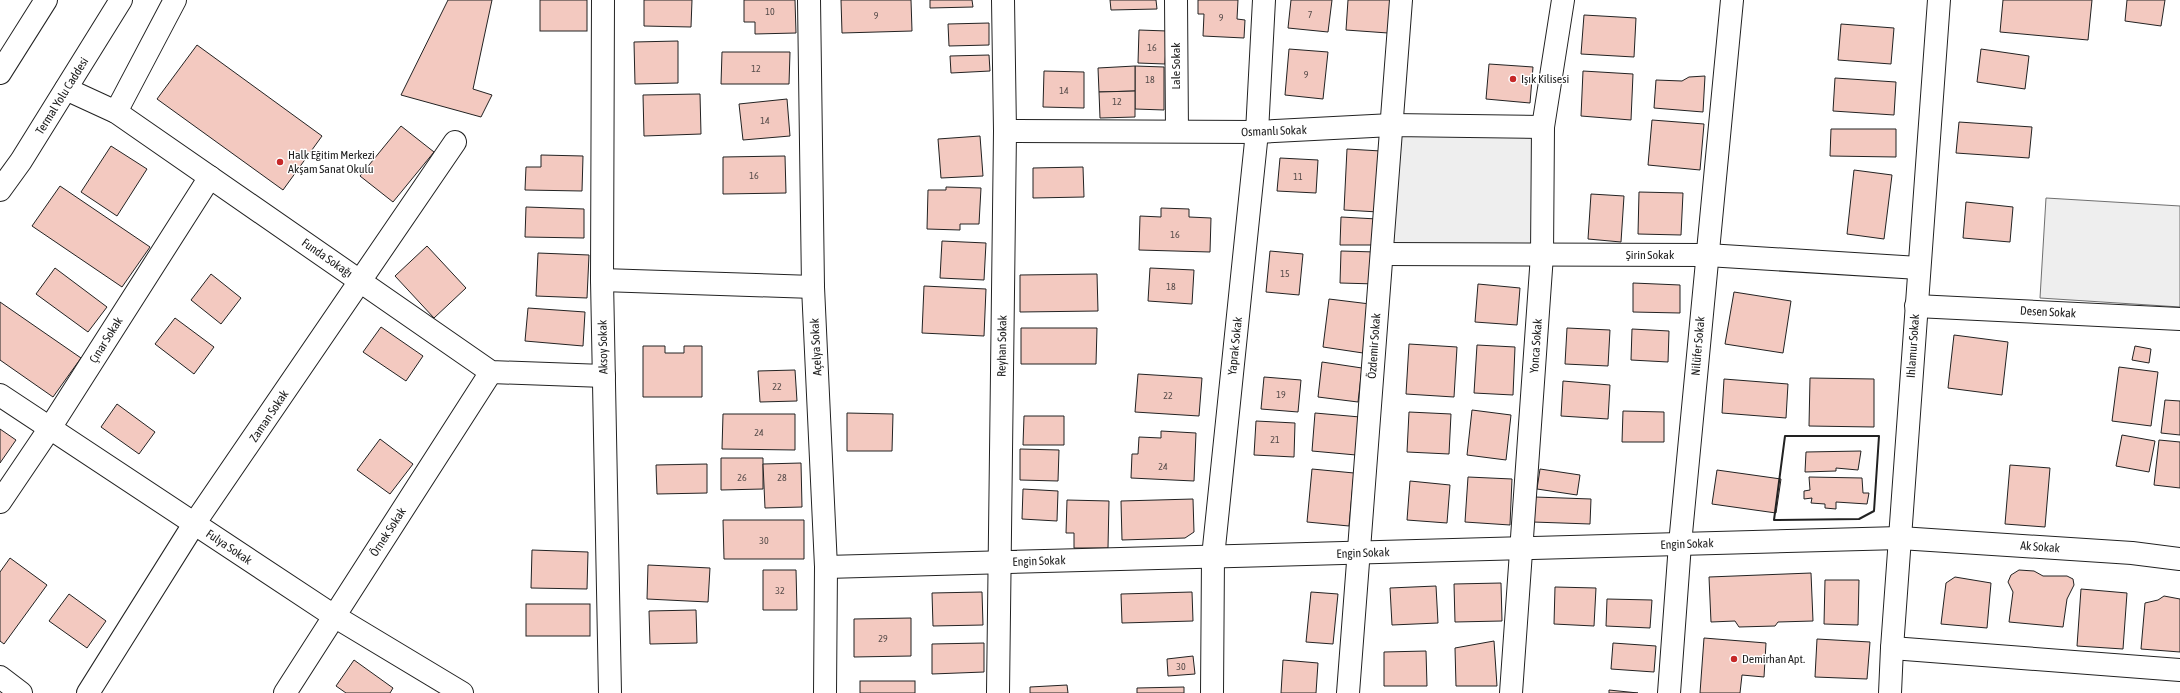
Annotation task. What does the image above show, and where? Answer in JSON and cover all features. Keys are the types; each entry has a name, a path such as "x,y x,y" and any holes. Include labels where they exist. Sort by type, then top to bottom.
{"street":[{"path":"0,73 46,0"},
{"name":"Termal Yolu Caddesi","path":"0,190 21,161 121,0"},
{"path":"116,112 175,0"},
{"name":"Aksoy Sokak","path":"603,0 602,280 610,693"},
{"name":"Açelya Sokak","path":"809,0 813,287 826,567 825,693"},
{"name":"Reyhan Sokak","path":"998,693 998,562 1005,131 1003,0"},
{"name":"Lale Sokak","path":"1176,0 1177,131"},
{"name":"Yaprak Sokak","path":"1212,693 1213,557 1257,132 1264,0"},
{"name":"Özdemir Sokak","path":"1348,693 1402,0"},
{"name":"Yonca Sokak","path":"1512,693 1542,255 1543,127 1563,0"},
{"name":"Nilüfer Sokak","path":"1669,693 1680,544 1732,0"},
{"name":"Ihlamur Sokak","path":"1890,693 1938,0"},
{"name":"Funda Sokağı","path":"66,88 116,112 491,372"},
{"name":"Osmanlı Sokak","path":"1005,131 1257,132 1392,125 1543,127"},
{"name":"Zaman Sokak","path":"88,693 194,524 361,282 455,142"},
{"name":"Çınar Sokak","path":"0,502 50,428 210,177"},
{"name":"Şirin Sokak","path":"1382,254 1707,255 1919,268"},
{"path":"602,280 813,287"},
{"name":"Desen Sokak","path":"1916,306 2180,319"},
{"path":"491,372 604,376"},
{"name":"Örnek Sokak","path":"285,693 491,372"},
{"name":"Fulya Sokak","path":"0,395 334,616 462,693"},
{"name":"Engin Sokak","path":"826,567 1900,538"},
{"name":"Ak Sokak","path":"1900,538 2132,554 2180,559"},
{"path":"1892,648 2180,670"},
{"path":"0,677 21,693"}],"shaded area":[{"path":"1399,132 1537,132 1535,249 1393,251"},
{"path":"2046,198 2180,206 2180,307 2040,298"}],"building":[{"path":"448,0 492,0 473,89 492,95 481,117 401,95"},
{"path":"540,0 587,0 587,31 540,31"},
{"path":"644,0 692,0 691,27 644,26"},
{"path":"744,0 795,0 796,33 755,34 755,22 744,22"},
{"path":"841,0 911,0 912,31 842,33"},
{"path":"930,0 972,0 973,7 930,8"},
{"path":"1110,0 1156,0 1157,9 1111,10"},
{"path":"1198,0 1238,0 1237,19 1245,20 1244,38 1203,36 1204,14 1198,14"},
{"path":"1291,0 1332,0 1328,32 1288,28"},
{"path":"1348,0 1390,0 1388,33 1346,30"},
{"path":"2003,0 2092,0 2088,40 2000,32"},
{"path":"2127,0 2165,0 2161,26 2125,21"},
{"path":"1584,15 1636,18 1634,57 1581,54"},
{"path":"989,23 989,45 949,46 948,24"},
{"path":"1841,24 1894,28 1891,64 1838,60"},
{"path":"1139,30 1167,31 1165,64 1138,63"},
{"path":"678,41 678,83 635,84 634,42"},
{"path":"197,45 322,136 283,190 157,99"},
{"path":"1289,49 1328,52 1323,99 1285,95"},
{"path":"1981,49 2029,56 2025,89 1977,82"},
{"path":"722,52 790,52 789,84 721,84"},
{"path":"989,55 990,71 951,73 950,56"},
{"path":"1489,64 1533,67 1530,103 1486,99"},
{"path":"1135,66 1164,67 1164,110 1135,109"},
{"path":"1135,66 1135,91 1099,92 1098,68"},
{"path":"1044,71 1084,72 1084,108 1043,107"},
{"path":"1583,71 1633,74 1631,120 1581,116"},
{"path":"1705,76 1703,112 1654,108 1656,80 1682,81 1689,77"},
{"path":"1835,78 1896,82 1894,115 1833,111"},
{"path":"1135,91 1135,117 1100,118 1099,92"},
{"path":"700,94 701,134 644,136 643,95"},
{"path":"787,99 790,136 743,140 739,104"},
{"path":"1652,120 1704,124 1700,170 1648,165"},
{"path":"1959,122 2032,127 2029,158 1956,153"},
{"path":"401,126 434,152 393,202 360,176"},
{"path":"1831,129 1896,129 1896,157 1830,156"},
{"path":"980,136 983,176 941,178 938,139"},
{"path":"111,146 147,169 117,216 81,192"},
{"path":"1347,149 1381,151 1378,212 1344,210"},
{"path":"541,155 583,156 582,191 525,190 526,167 541,167"},
{"path":"785,156 786,193 723,194 723,157"},
{"path":"1280,158 1318,160 1316,193 1277,191"},
{"path":"1083,167 1084,197 1033,198 1033,168"},
{"path":"1854,170 1892,175 1884,239 1847,234"},
{"path":"60,186 150,247 122,287 32,226"},
{"path":"946,187 981,188 979,224 960,224 960,230 927,229 928,190 946,190"},
{"path":"1639,192 1683,193 1681,235 1638,234"},
{"path":"1591,194 1624,196 1621,242 1588,239"},
{"path":"1966,202 2013,207 2010,242 1963,238"},
{"path":"526,207 584,209 584,238 525,237"},
{"path":"1161,208 1189,209 1189,217 1211,218 1210,252 1139,250 1140,216 1161,217"},
{"path":"1341,217 1377,219 1376,245 1340,245"},
{"path":"942,241 986,243 984,280 940,278"},
{"path":"427,246 466,288 434,318 395,276"},
{"path":"1270,251 1303,254 1299,295 1266,292"},
{"path":"1341,251 1376,252 1376,284 1340,283"},
{"path":"538,253 589,255 587,298 536,296"},
{"path":"55,268 107,307 88,332 36,294"},
{"path":"1150,268 1194,270 1192,304 1148,301"},
{"path":"211,274 241,298 221,324 191,300"},
{"path":"1097,274 1098,311 1020,312 1020,275"},
{"path":"1633,283 1680,285 1680,313 1633,312"},
{"path":"1478,284 1520,288 1517,325 1475,322"},
{"path":"924,286 986,289 984,336 922,333"},
{"path":"1734,292 1791,301 1783,353 1725,344"},
{"path":"1329,299 1370,304 1363,353 1323,347"},
{"path":"0,302 81,358 53,397 0,360"},
{"path":"528,308 585,312 583,346 525,341"},
{"path":"175,318 214,347 194,374 155,344"},
{"path":"381,327 423,356 406,381 363,352"},
{"path":"1021,328 1097,328 1096,364 1021,364"},
{"path":"1567,328 1610,330 1608,366 1565,364"},
{"path":"1632,329 1669,331 1668,362 1631,360"},
{"path":"1954,335 2008,342 2002,395 1948,388"},
{"path":"1409,344 1457,347 1454,397 1406,394"},
{"path":"1477,345 1515,347 1513,395 1474,393"},
{"path":"643,346 665,346 665,353 684,353 684,346 702,346 702,397 643,397"},
{"path":"2135,346 2151,349 2149,363 2132,360"},
{"path":"1322,362 1362,368 1358,402 1318,397"},
{"path":"2119,367 2158,372 2151,426 2112,421"},
{"path":"795,370 797,401 760,402 758,371"},
{"path":"1138,374 1202,378 1199,416 1135,412"},
{"path":"1264,377 1301,380 1298,412 1261,409"},
{"path":"1810,378 1874,379 1874,427 1809,426"},
{"path":"1724,379 1788,384 1786,418 1722,413"},
{"path":"1563,381 1610,385 1608,419 1561,416"},
{"path":"2165,400 2180,401 2180,435 2161,433"},
{"path":"117,404 155,432 139,454 101,427"},
{"path":"1472,410 1511,415 1506,460 1467,455"},
{"path":"1623,411 1664,412 1664,442 1622,442"},
{"path":"1409,412 1451,414 1449,454 1407,452"},
{"path":"847,413 893,414 892,451 847,451"},
{"path":"1315,413 1360,417 1356,455 1312,451"},
{"path":"723,414 795,414 795,450 722,449"},
{"path":"1024,416 1064,416 1064,445 1023,445"},
{"path":"1256,421 1295,423 1294,457 1254,455"},
{"path":"0,429 16,440 0,463"},
{"path":"1161,431 1196,433 1194,481 1131,478 1132,454 1138,454 1139,437 1161,438"},
{"path":"2122,435 2155,441 2149,472 2116,466"},
{"path":"380,439 413,464 390,494 357,470"},
{"path":"2159,440 2180,442 2180,488 2154,485"},
{"path":"1020,449 1059,450 1058,481 1020,480"},
{"path":"1861,451 1858,470 1836,468 1836,471 1805,472 1806,452"},
{"path":"721,458 763,458 763,489 721,490"},
{"path":"801,463 802,507 765,508 763,464"},
{"path":"707,464 707,493 657,494 656,465"},
{"path":"2010,465 2050,468 2045,527 2005,524"},
{"path":"1312,469 1354,473 1349,526 1307,522"},
{"path":"1540,469 1580,475 1577,495 1537,489"},
{"path":"1717,470 1781,479 1776,513 1712,504"},
{"path":"1468,477 1512,479 1510,525 1465,522"},
{"path":"1809,477 1862,478 1863,493 1869,493 1867,504 1836,502 1836,509 1825,508 1825,504 1811,503 1812,498 1804,499 1804,491 1810,490"},
{"path":"1410,481 1450,485 1447,523 1407,520"},
{"path":"1023,489 1058,491 1057,521 1022,519"},
{"path":"1535,497 1591,499 1590,524 1533,522"},
{"path":"1193,499 1194,532 1185,538 1122,540 1121,501"},
{"path":"1067,500 1109,501 1108,548 1074,548 1074,533 1066,533"},
{"path":"723,520 804,520 804,559 724,559"},
{"path":"532,550 588,552 587,589 531,588"},
{"path":"10,558 47,585 4,644 0,641 0,572"},
{"path":"648,565 710,568 708,602 647,599"},
{"path":"763,570 796,570 797,610 763,610"},
{"path":"2019,570 2034,571 2043,576 2067,576 2073,579 2074,585 2067,599 2063,627 2009,622 2013,592 2008,582 2011,575"},
{"path":"1811,573 1813,621 1778,622 1775,626 1739,627 1735,621 1711,622 1709,577"},
{"path":"1955,577 1991,583 1987,628 1941,624 1946,583"},
{"path":"1825,580 1859,580 1858,625 1824,624"},
{"path":"1501,583 1502,621 1455,622 1454,584"},
{"path":"1436,586 1438,623 1392,625 1390,588"},
{"path":"1555,587 1596,588 1594,626 1554,624"},
{"path":"2081,589 2127,593 2123,649 2077,646"},
{"path":"982,592 983,625 933,626 932,593"},
{"path":"1192,592 1193,621 1122,623 1121,594"},
{"path":"1311,592 1338,594 1333,644 1306,642"},
{"path":"69,594 106,621 87,648 49,621"},
{"path":"2164,596 2180,599 2180,652 2141,649 2145,603 2158,600"},
{"path":"1607,599 1652,600 1650,628 1606,626"},
{"path":"526,604 590,604 590,636 526,636"},
{"path":"696,610 697,643 650,644 649,611"},
{"path":"911,618 911,656 854,657 854,619"},
{"name":"Demirhan Apt.","path":"1704,638 1766,643 1764,677 1742,675 1740,693 1700,693"},
{"path":"1817,639 1870,642 1867,679 1815,677"},
{"path":"1494,641 1497,686 1456,686 1455,648"},
{"path":"984,643 984,672 932,674 932,644"},
{"path":"1613,643 1656,646 1654,672 1611,669"},
{"path":"1426,651 1427,686 1384,686 1384,652"},
{"path":"1193,656 1195,674 1168,676 1167,659"},
{"path":"354,660 393,688 390,693 346,693 336,686"},
{"path":"1283,660 1318,663 1316,693 1281,693"},
{"path":"860,681 915,681 915,693 860,693"},
{"path":"1067,685 1068,693 1030,693 1030,687"},
{"path":"1184,687 1184,693 1137,693 1137,688"},
{"path":"1609,690 1638,693 1609,693"}],"wall":[{"path":"1785,436 1879,436 1874,511 1859,519 1774,520 1785,436"}],"place":[{"name":"Işık Kilisesi","path":"1513,79"},
{"name":"Halk Eğitim Merkezi Akşam Sanat Okulu","path":"280,162"},
{"name":"Demirhan Apt.","path":"1734,659"}]}
